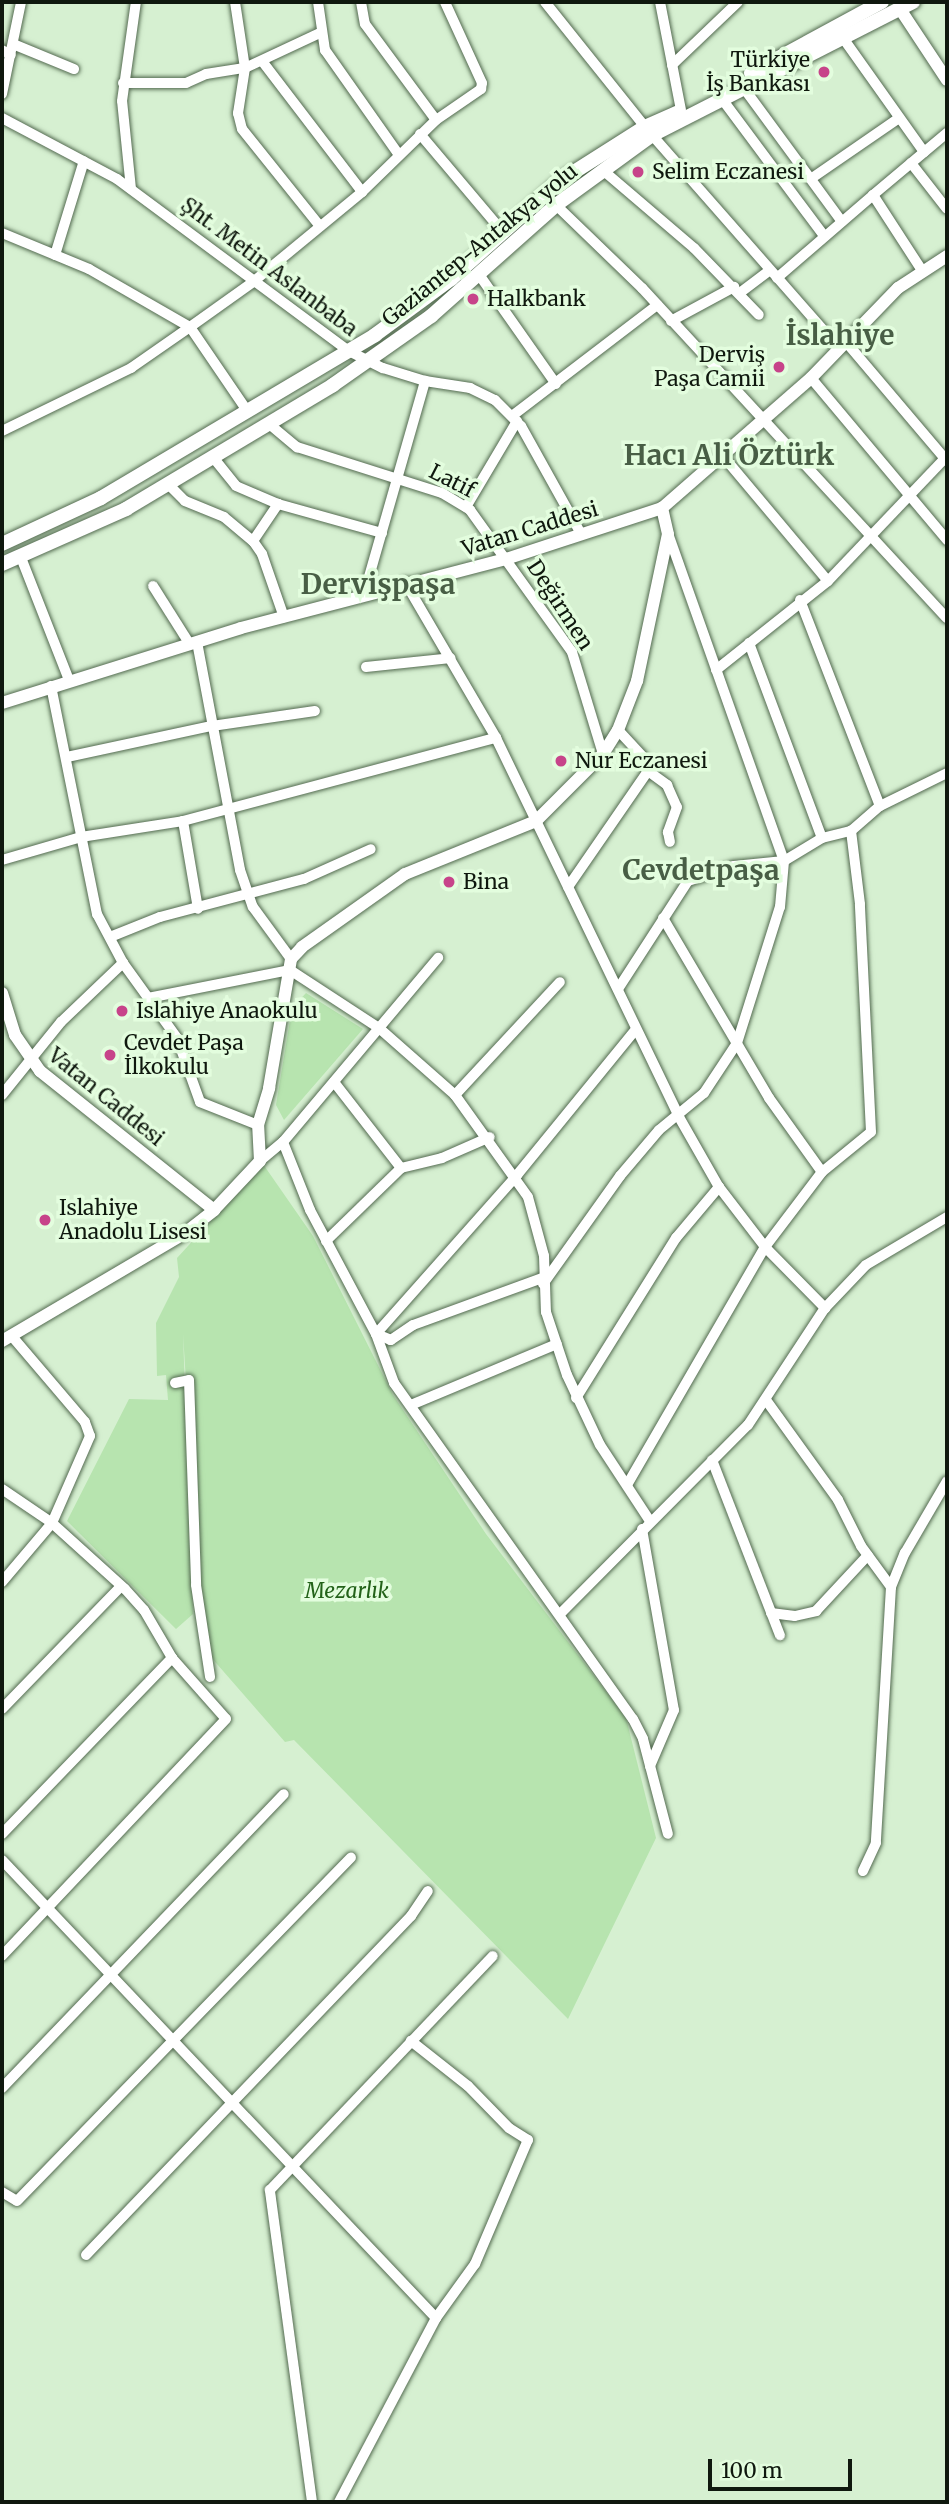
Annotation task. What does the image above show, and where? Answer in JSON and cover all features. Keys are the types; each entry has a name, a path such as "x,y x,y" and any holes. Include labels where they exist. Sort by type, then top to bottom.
{"main road":[{"name":"Gaziantep-Antakya yolu","path":"2,544 101,498 349,351 417,305 563,180 681,110 882,2"},
{"name":"Gaziantep-Antakya yolu","path":"2,564 126,509 368,360 480,276 556,205 605,172 648,131 722,99 907,5"}],"street":[{"path":"2,93 21,2"},
{"path":"131,189 123,83 136,2"},
{"path":"235,2 245,68 238,113 242,129 319,225"},
{"path":"318,2 321,41 332,61 399,155"},
{"path":"361,2 365,24 436,120"},
{"path":"2,431 131,368 190,327 253,282 362,192 436,120 481,89 482,83 445,2"},
{"path":"545,2 648,131 774,274 946,458 872,539 828,581 800,600 716,670"},
{"path":"660,2 681,110"},
{"path":"672,65 737,2"},
{"path":"907,5 947,80"},
{"path":"123,83 186,83 206,74 245,68 322,32"},
{"path":"843,38 924,152"},
{"path":"9,50 74,69"},
{"path":"262,61 362,192"},
{"path":"743,87 842,222"},
{"path":"722,99 824,236"},
{"name":"Şht. Metin Aslanbaba","path":"2,118 131,189 349,351 425,381 470,388 495,400 515,418 581,534"},
{"path":"812,178 899,118"},
{"path":"671,321 774,274 842,222 947,133"},
{"path":"421,134 502,231"},
{"path":"55,255 84,161"},
{"path":"911,163 947,207"},
{"path":"605,172 737,290 759,315"},
{"path":"873,195 923,272"},
{"path":"556,205 657,305 947,618"},
{"path":"2,233 89,269 190,327 248,412"},
{"name":"Vatan Caddesi","path":"2,703 193,642 405,582 506,559 662,508 723,456 761,417 811,378 898,288 946,258"},
{"path":"480,276 556,384"},
{"path":"466,507 515,418 657,305"},
{"path":"811,378 947,540"},
{"path":"363,594 400,478 425,381"},
{"name":"Latif","path":"268,423 297,447 400,478 466,507 506,559"},
{"path":"212,456 233,484 278,504 382,533"},
{"path":"723,456 828,581"},
{"path":"167,483 185,501 223,517 253,541 262,554 284,617"},
{"path":"253,541 278,504"},
{"path":"376,1334 391,1340 413,1325 544,1281 620,1176 659,1130 679,1117 704,1093 737,1043 780,908 784,861 668,534 662,508"},
{"path":"148,998 290,964 405,874 536,821 603,754 618,730 637,681 668,534"},
{"path":"20,555 69,680"},
{"name":"Değirmen","path":"506,559 572,652 603,754"},
{"path":"405,582 496,738 679,1117 719,1187 765,1247 825,1308"},
{"path":"153,586 193,642 230,809 240,870 265,927 290,964 379,1028 455,1095 517,1175 540,1234 544,1281 557,1344 576,1398 646,1525 674,1710 650,1766"},
{"path":"800,600 880,806"},
{"path":"749,643 822,838"},
{"path":"366,667 451,658"},
{"path":"51,686 97,914 123,962 177,1038 200,1102 258,1125"},
{"path":"67,757 212,726 315,711"},
{"path":"618,730 643,757 648,771 667,785 677,807 670,842"},
{"path":"2,860 81,837 183,821 496,738"},
{"path":"568,887 648,771"},
{"path":"618,989 688,881 700,875 784,861 822,838 851,831 880,806 947,773"},
{"path":"183,821 198,909"},
{"path":"626,1485 765,1247 822,1172 867,1136 873,1125 860,904 851,831"},
{"path":"110,937 160,917 250,896 371,849"},
{"path":"663,918 769,1098 822,1172"},
{"path":"2,1582 52,1523 90,1432 6,1338 186,1233 214,1210 260,1161 283,1142 438,958"},
{"path":"2,1095 61,1022 123,962"},
{"path":"260,1161 258,1125 290,964"},
{"path":"455,1095 560,982"},
{"name":"Vatan Caddesi","path":"2,993 15,1035 30,1060 214,1210"},
{"path":"376,1334 517,1175 636,1028"},
{"path":"334,1082 401,1168"},
{"path":"326,1241 401,1168 442,1158 489,1138"},
{"path":"283,1142 326,1241 376,1334 394,1383 561,1613 633,1719 650,1766 668,1834"},
{"path":"576,1398 677,1238 719,1187"},
{"path":"561,1613 712,1461 766,1401 825,1308 873,1258 947,1217"},
{"path":"411,1405 557,1344"},
{"path":"175,1383 189,1380 196,1585 211,1677"},
{"path":"766,1401 838,1500 868,1555 891,1587"},
{"path":"712,1461 780,1635"},
{"path":"863,1871 876,1843 891,1587 947,1481"},
{"path":"2,1489 52,1523 144,1609 172,1658 224,1713 225,1725 2,1956"},
{"path":"771,1613 795,1616 816,1611 868,1555"},
{"path":"2,1709 121,1586"},
{"path":"2,1834 172,1658"},
{"path":"2,2088 284,1794"},
{"path":"2,2192 16,2201 351,1857"},
{"path":"2,1860 294,2164 436,2318"},
{"path":"86,2255 411,1916 428,1891"},
{"path":"312,2502 270,2190 493,1956"},
{"path":"339,2502 436,2318 475,2264 528,2140 509,2128 468,2086 411,2041"}],"green space":[{"path":"306,993 363,1029 284,1120 276,1105 292,1008"},
{"name":"Mezarlık","path":"263,1164 313,1236 393,1395 486,1534 626,1718 656,1838 568,2019 294,1740 285,1742 203,1648 183,1334 193,1614 176,1629 67,1521 129,1399 168,1400 166,1375 157,1376 156,1323 179,1277 177,1258"}],"place":[{"name":"Türkiye İş Bankası","path":"824,72"},
{"name":"Selim Eczanesi","path":"638,172"},
{"name":"Halkbank","path":"473,299"},
{"name":"Derviş Paşa Camii","path":"779,367"},
{"name":"Nur Eczanesi","path":"561,761"},
{"name":"Bina","path":"449,882"},
{"name":"Islahiye Anaokulu","path":"122,1011"},
{"name":"Cevdet Paşa İlkokulu","path":"110,1055"},
{"name":"Islahiye Anadolu Lisesi","path":"45,1220"}],"district":[{"name":"İslahiye","path":"840,335"},
{"name":"Hacı Ali Öztürk","path":"729,455"},
{"name":"Dervişpaşa","path":"378,584"},
{"name":"Cevdetpaşa","path":"701,870"}]}
